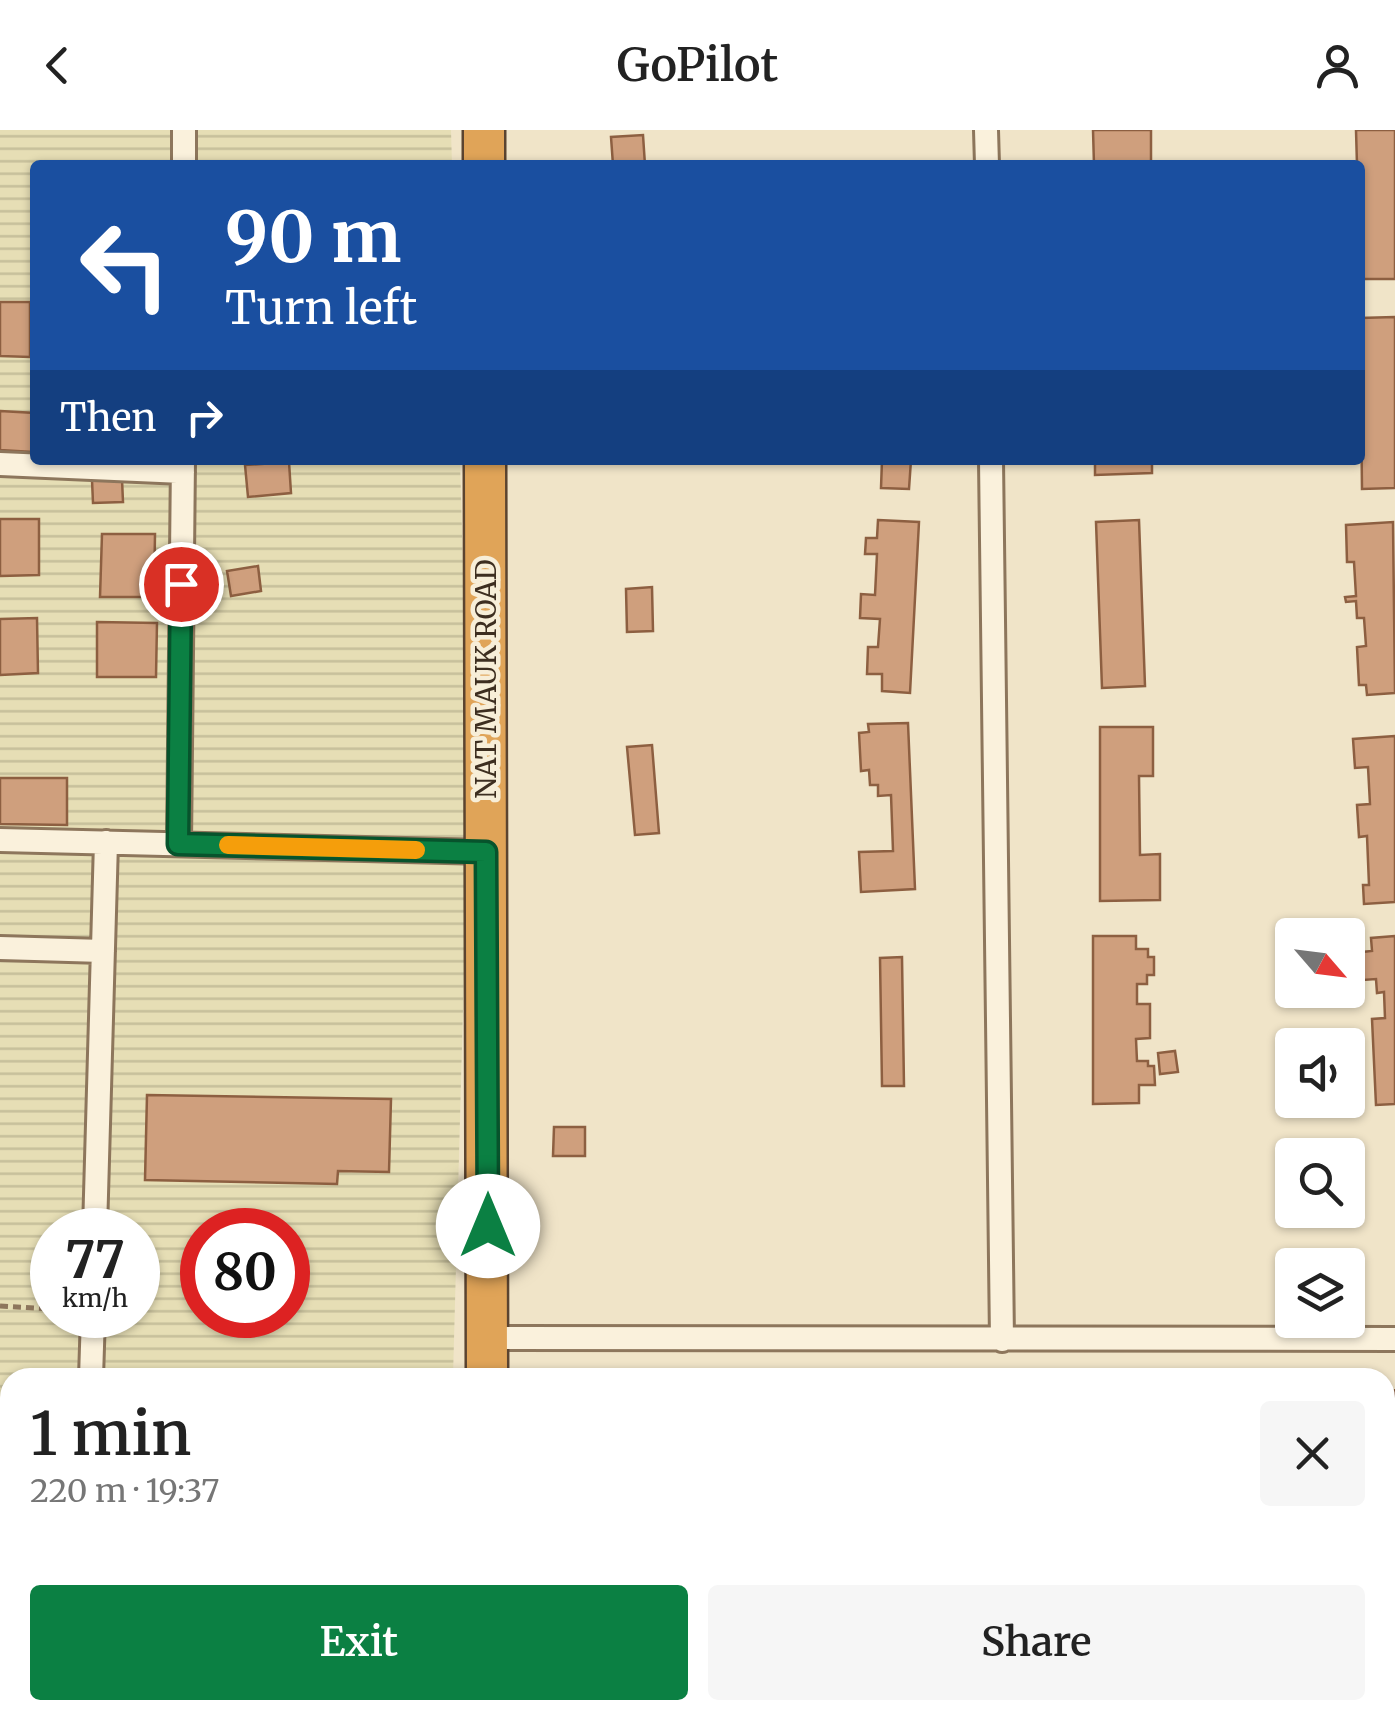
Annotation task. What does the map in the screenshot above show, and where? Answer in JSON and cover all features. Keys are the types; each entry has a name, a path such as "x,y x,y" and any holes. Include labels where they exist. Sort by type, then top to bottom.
{"highway":[{"path":"484,130 484,160"},
{"name":"NAT MAUK ROAD","path":"485,465 487,1358"}],"street":[{"path":"184,130 184,160"},
{"path":"986,130 987,160"},
{"path":"0,464 30,464"},
{"path":"91,465 182,466 178,844"},
{"path":"991,465 1002,1340"},
{"path":"0,840 486,852"},
{"path":"96,1208 106,842"},
{"path":"0,948 103,952"},
{"path":"91,1368 92,1338"},
{"path":"487,1358 1002,1340 1395,1339"}],"path":[{"path":"0,1306 30,1307"}],"shaded area":[{"path":"0,130 451,130 452,160 30,160 30,465 460,465 469,787 453,1368 0,1368"}],"building":[{"path":"1093,130 1151,130 1151,160 1094,160"},
{"path":"1356,130 1395,130 1395,279 1365,279 1365,160 1357,160"},
{"path":"643,135 645,160 613,160 611,137"},
{"path":"0,302 30,302 30,357 0,356"},
{"path":"1395,317 1395,488 1362,489 1365,318"},
{"path":"0,411 30,413 30,452 0,450"},
{"path":"245,465 289,465 291,493 248,497"},
{"path":"882,465 911,465 909,489 881,488"},
{"path":"1095,465 1152,465 1152,473 1095,475"},
{"path":"122,479 123,502 93,503 92,480"},
{"path":"0,519 39,519 39,575 0,576"},
{"path":"878,520 919,522 910,693 882,691 882,674 867,674 868,647 878,647 880,619 860,618 861,594 875,595 877,554 865,554 866,538 877,538"},
{"path":"1139,520 1145,686 1102,688 1096,522"},
{"path":"1393,522 1395,693 1367,695 1366,685 1359,685 1357,647 1366,646 1364,618 1357,618 1356,601 1346,602 1345,597 1356,596 1354,562 1347,562 1346,525"},
{"path":"102,534 155,534 154,597 100,597"},
{"path":"258,566 261,591 231,596 227,571"},
{"path":"652,587 653,631 627,632 626,589"},
{"path":"37,618 38,673 0,675 0,619"},
{"path":"97,622 157,623 156,677 97,677"},
{"path":"908,723 915,889 861,892 859,852 893,851 891,795 878,796 878,785 870,785 869,770 861,771 859,733 869,732 868,724"},
{"path":"1100,727 1153,727 1153,776 1139,776 1140,855 1160,854 1160,900 1100,901"},
{"path":"1395,736 1395,902 1364,904 1363,885 1369,885 1367,836 1359,837 1357,805 1370,804 1368,767 1355,768 1353,739"},
{"path":"652,745 659,833 635,835 627,747"},
{"path":"0,778 67,778 67,825 0,824"},
{"path":"1093,936 1136,936 1136,949 1148,949 1148,957 1154,957 1154,975 1147,975 1147,984 1137,984 1137,1004 1150,1004 1150,1038 1136,1039 1137,1061 1148,1061 1148,1066 1154,1066 1155,1085 1139,1085 1139,1103 1093,1104"},
{"path":"1395,936 1395,1104 1376,1105 1372,1019 1385,1018 1384,992 1377,993 1376,979 1365,980 1365,952 1372,951 1371,938"},
{"path":"902,957 904,1086 882,1086 880,958"},
{"path":"1175,1051 1178,1072 1160,1074 1158,1053"},
{"path":"147,1095 391,1099 389,1172 338,1171 337,1184 145,1180"},
{"path":"554,1127 585,1127 585,1156 553,1156"}],"slow traffic":[{"path":"228,845 416,850"}],"route":[{"path":"181,584 178,844 486,852 488,1226"}]}
